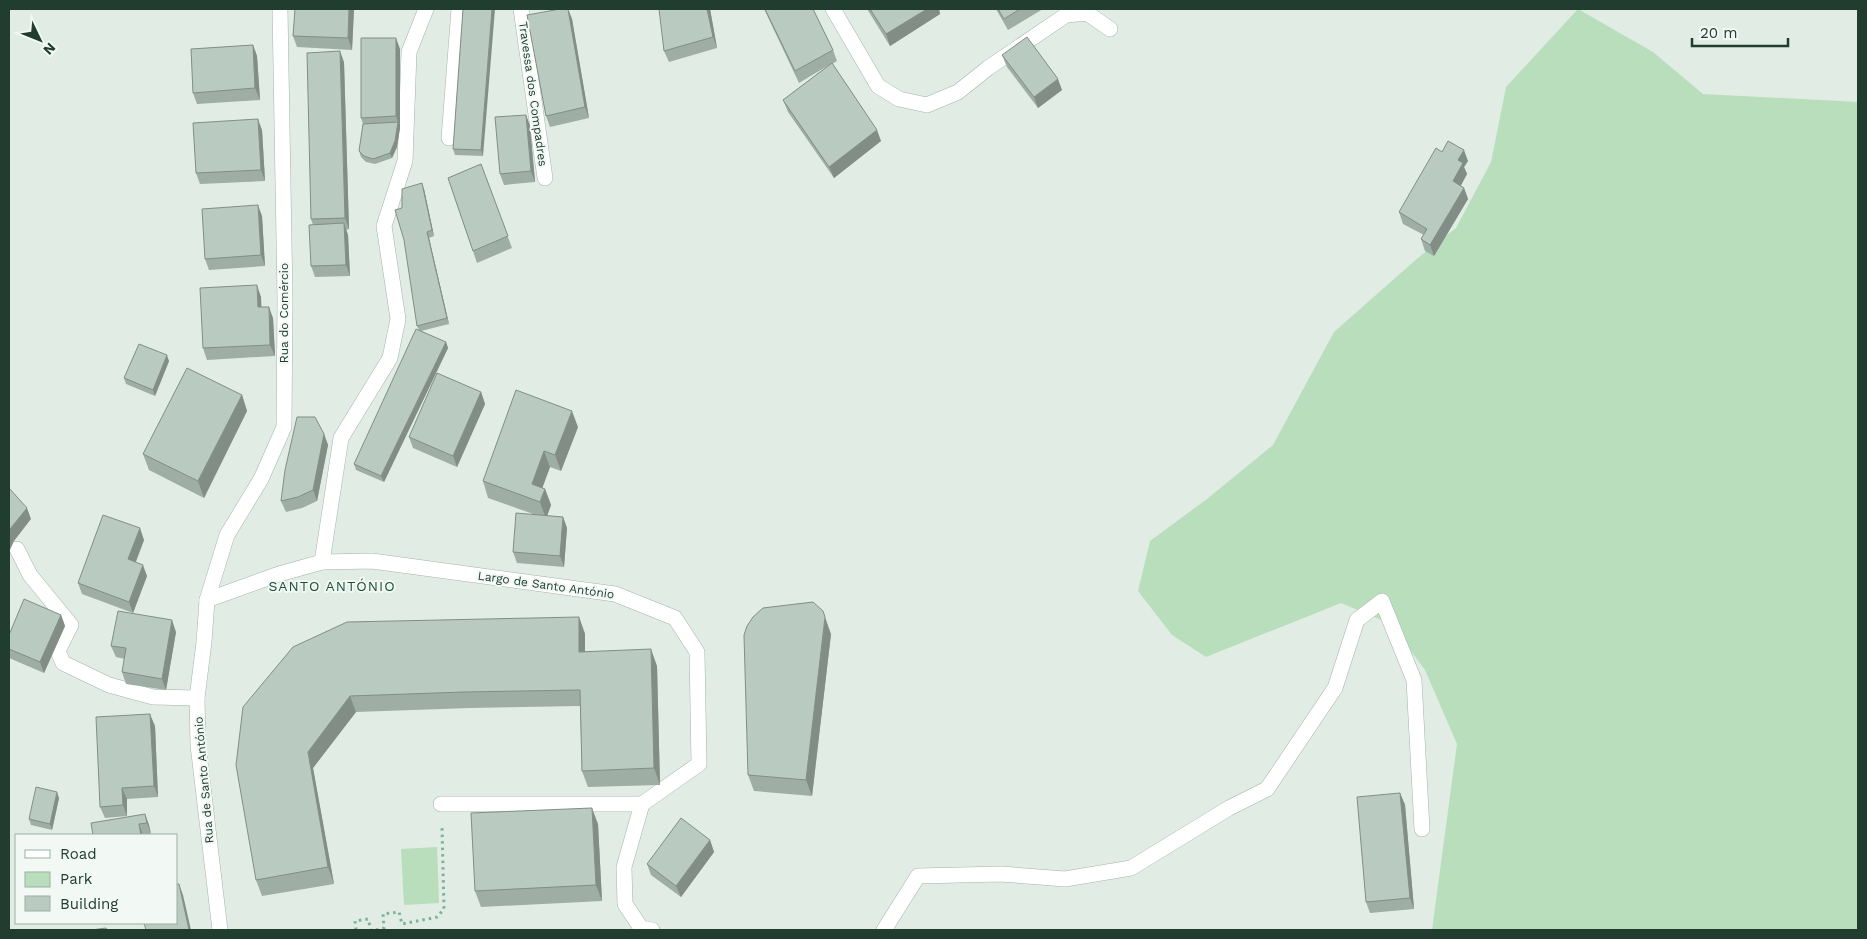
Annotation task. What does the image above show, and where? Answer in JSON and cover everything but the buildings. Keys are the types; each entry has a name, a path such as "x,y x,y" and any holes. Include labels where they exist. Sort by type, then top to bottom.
{"street":[{"name":"Rua do Comércio","path":"207,600 226,535 261,480 284,427 285,299 280,9"},
{"path":"322,562 341,438 390,358 398,320 384,226 406,161 410,52 426,9"},
{"path":"449,138 459,9"},
{"name":"Travessa dos Compadres","path":"521,9 545,178"},
{"path":"833,9 878,86 900,100 927,105 958,92 988,68 1066,15 1087,13 1110,29"},
{"path":"17,549 30,575 71,625 58,651 63,663 109,684 153,697 197,698"},
{"name":"Largo de Santo António","path":"207,600 279,574 322,562 372,561 615,594 675,618 697,652 698,764 642,804"},
{"name":"Rua de Santo António","path":"207,600 197,698 198,745 220,930"},
{"path":"884,930 918,876 1001,874 1065,879 1131,868 1229,808 1267,788 1335,688 1357,620 1382,601 1414,680 1422,829"},
{"path":"441,804 642,804 624,867 625,904 641,928 652,930"}],"path":[{"path":"376,930 384,928 383,914 399,912 402,924 437,917 444,909 441,804"},
{"path":"356,930 355,921 368,919 371,930"}],"green space":[{"path":"1578,9 1653,52 1703,94 1858,102 1858,930 1432,930 1457,744 1425,670 1391,624 1341,603 1206,657 1172,635 1138,591 1150,541 1207,499 1273,445 1334,332 1419,257 1456,228 1491,162 1506,87"},
{"path":"437,847 439,903 404,905 401,849"}],"district":[{"name":"SANTO ANTÓNIO","path":"332,586"}]}
